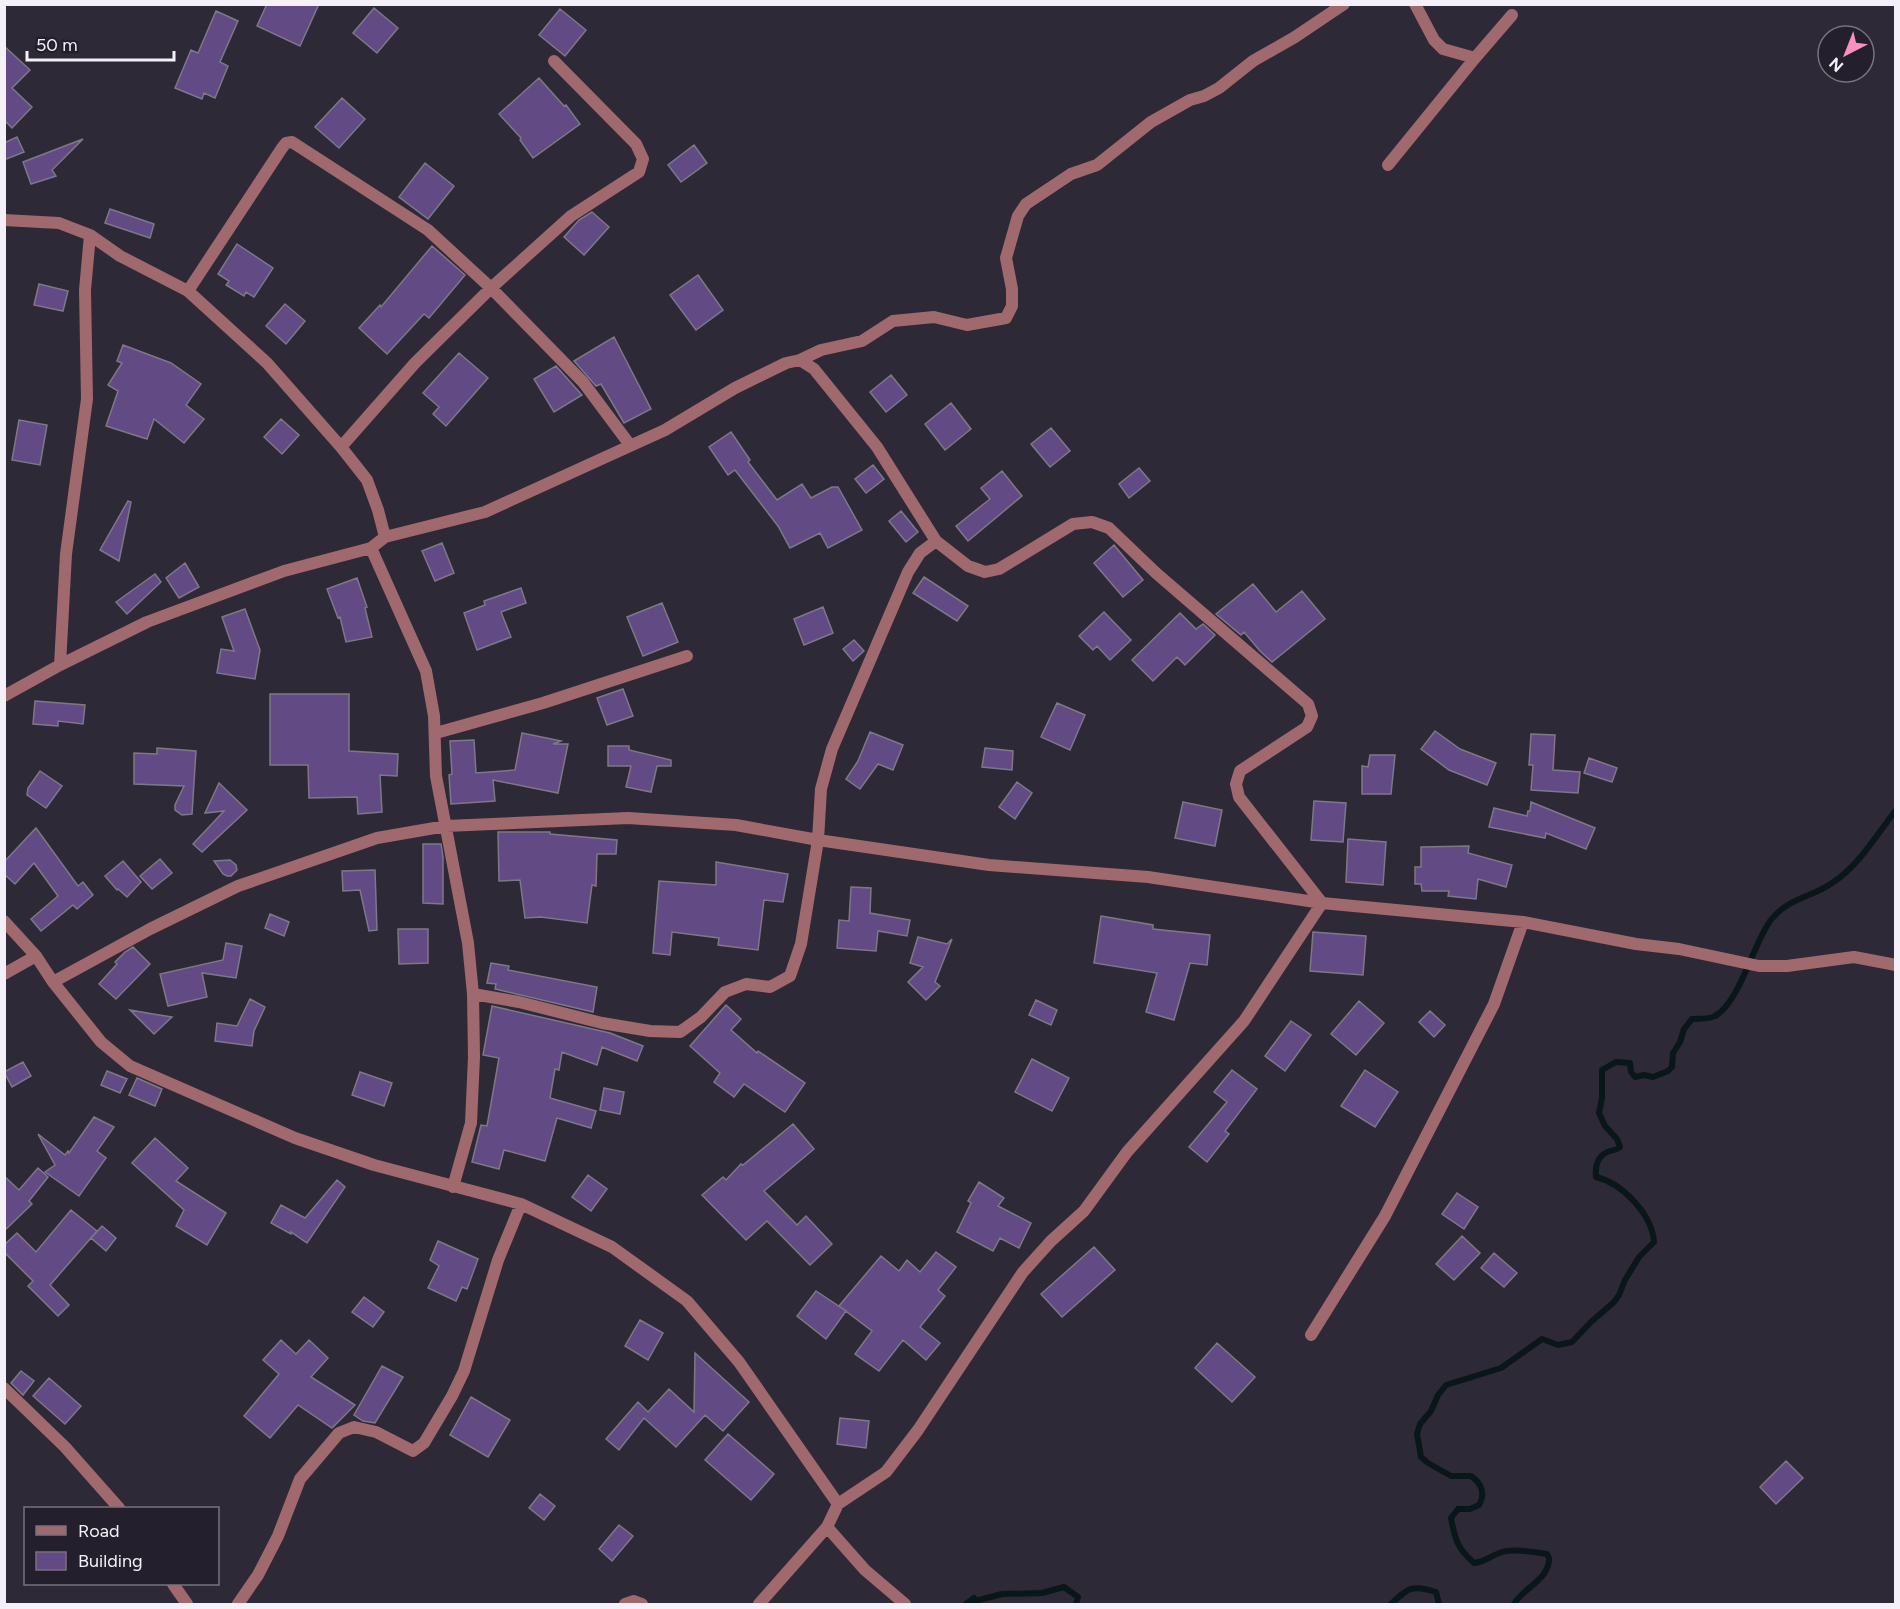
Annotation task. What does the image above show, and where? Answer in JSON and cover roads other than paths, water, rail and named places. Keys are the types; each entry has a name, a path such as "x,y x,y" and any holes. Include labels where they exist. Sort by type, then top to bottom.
{"street":[{"path":"4,696 60,665 147,622 175,611 284,572 371,548 385,537 485,512 665,430 755,378 786,363 800,360 821,350 862,341 893,321 934,317 967,325 1006,318 1012,306 1012,289 1006,258 1018,216 1026,204 1071,174 1097,165 1151,122 1190,100 1219,88 1253,61 1295,37 1344,4"},
{"path":"1415,4 1438,44 1443,48 1475,58"},
{"path":"1388,165 1512,15"},
{"path":"341,447 415,363 491,288 570,216 639,172 643,159 636,144 554,61"},
{"path":"189,291 282,148 286,143 292,142 428,230 491,288 583,382 630,445"},
{"path":"4,220 59,224 90,235 120,256 189,291 267,363 341,447 367,480 385,537"},
{"path":"60,665 66,554 87,399 85,290 90,235"},
{"path":"800,360 814,369 877,447 936,542 968,566 985,572 999,569 1073,524 1092,522 1109,528 1156,573 1308,704 1312,716 1307,727 1240,771 1236,784 1239,797 1322,903"},
{"path":"473,994 519,1002 602,1023 650,1031 680,1032 701,1017 724,992 746,984 770,987 790,976 801,944 818,840 821,789 832,749 908,573 920,553 936,542"},
{"path":"371,548 426,671 436,733 436,776 468,943 473,994 474,1057 471,1123 453,1187"},
{"path":"436,733 543,703 687,656"},
{"path":"53,982 150,928 238,886 377,838 446,826 628,818 736,825 818,840 989,865 1148,878 1322,903 1523,921 1759,966 1787,966 1854,957 1896,965"},
{"path":"759,1605 827,1527 838,1504 886,1472 918,1430 1023,1272 1051,1241 1084,1211 1127,1152 1244,1021 1322,903"},
{"path":"4,921 36,956 53,982 101,1042 130,1066 295,1138 374,1165 521,1204 612,1247 687,1301 739,1362 838,1504"},
{"path":"1311,1335 1385,1216 1494,1004 1523,921"},
{"path":"4,974 36,956"},
{"path":"238,1605 258,1575 278,1536 300,1479 339,1433 354,1427 376,1432 412,1451 424,1443 464,1371 498,1260 521,1204"},
{"path":"4,1388 65,1447 117,1507"},
{"path":"827,1527 865,1570 905,1605"},
{"path":"174,1585 187,1605"},
{"path":"625,1605 633,1601 642,1605"}],"waterway":[{"path":"1514,1604 1545,1572 1549,1558 1547,1554 1512,1550 1474,1563 1464,1553 1458,1544 1451,1518 1458,1509 1470,1509 1479,1505 1482,1496 1481,1489 1471,1476 1451,1476 1421,1457 1417,1434 1420,1424 1431,1411 1438,1395 1446,1385 1501,1368 1542,1339 1558,1345 1572,1342 1614,1302 1639,1257 1654,1242 1648,1221 1634,1201 1616,1186 1596,1177 1597,1165 1602,1155 1620,1147 1599,1113 1602,1098 1602,1070 1616,1062 1630,1063 1631,1072 1635,1077 1644,1075 1653,1077 1668,1071 1672,1067 1673,1053 1684,1029 1692,1019 1715,1016 1731,999 1770,921 1784,907 1824,888 1841,876 1859,859 1896,810"},
{"path":"966,1604 974,1598 975,1601 1002,1594 1042,1593 1064,1587 1078,1597 1076,1604"},
{"path":"1391,1604 1406,1591 1416,1588 1436,1592 1439,1604"}]}
